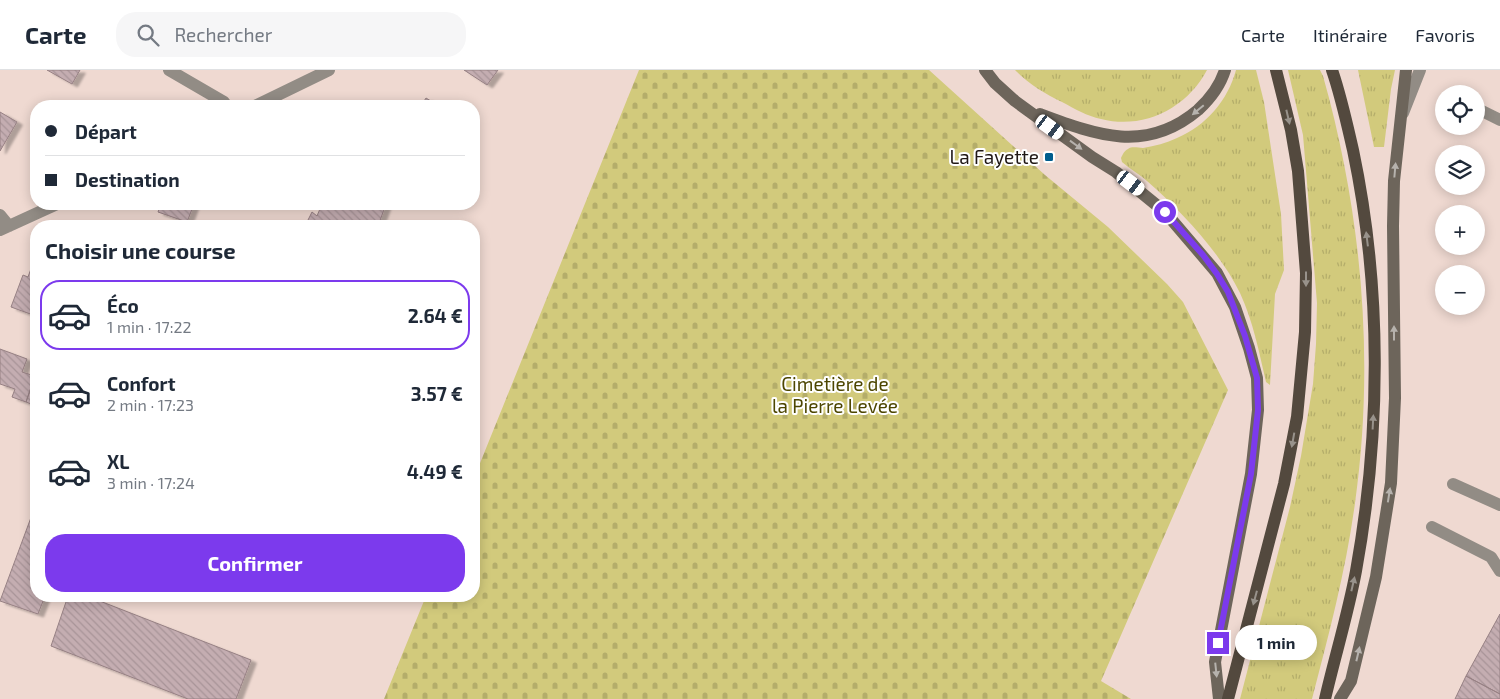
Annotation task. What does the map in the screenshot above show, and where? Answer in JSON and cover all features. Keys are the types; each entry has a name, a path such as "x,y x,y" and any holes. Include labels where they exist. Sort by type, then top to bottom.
{"main road":[{"path":"1228,699 1284,484 1297,417 1305,340 1306,273 1298,172 1291,130 1276,70"},
{"path":"1325,699 1356,571 1369,481 1374,365 1371,287 1363,208 1346,117 1332,70"}],"street":[{"path":"170,70 221,100"},
{"path":"267,100 329,70"},
{"path":"985,70 995,83 1022,107 1116,172 1165,212 1189,238 1217,274 1228,292 1241,323 1257,378 1258,410 1251,474 1215,662 1219,699"},
{"path":"1022,107 1063,123 1102,135 1119,137 1149,135 1176,126 1205,104 1215,92 1225,70"},
{"path":"1340,699 1352,681 1376,577 1391,483 1395,398 1394,181 1406,70"},
{"path":"1400,120 1420,70"},
{"path":"1485,112 1500,120"},
{"path":"0,215 4,228 44,210"},
{"path":"1453,484 1500,505"},
{"path":"1432,527 1491,557 1500,571"}],"green space":[{"name":"Cimetière de la Pierre Levée","path":"639,70 929,70 1045,175 1108,227 1167,284 1183,302 1228,390 1101,681 1131,699 384,699 424,602 480,602 480,463"},
{"path":"1015,70 1207,70 1188,95 1163,113 1133,121 1117,122 1096,118 1076,110 1049,96"},
{"path":"1236,70 1256,70 1264,102 1281,214 1284,270 1275,294 1270,385 1266,382 1245,304 1222,262 1173,205 1147,181 1122,162 1121,158 1130,148 1143,148 1165,143 1197,127 1221,102"},
{"path":"1288,70 1320,70 1336,128 1347,181 1356,234 1364,342 1361,450 1347,553 1312,699 1240,699 1290,507 1313,384 1317,303 1303,135"},
{"path":"1358,70 1395,70 1384,147 1374,147"}],"building":[{"path":"47,70 80,70 72,84"},
{"path":"464,70 498,70 487,85"},
{"path":"0,112 17,122 0,151"},
{"path":"159,210 192,210 188,220 181,220 158,212"},
{"path":"320,210 384,210 380,220 308,220 312,212 317,216"},
{"path":"30,272 30,314 11,307 23,275 28,277"},
{"path":"0,349 27,359 22,372 30,374 30,390 26,402 12,397 15,389 0,384"},
{"path":"30,390 30,404 26,402"},
{"path":"30,520 30,602 43,602 38,614 0,601"},
{"path":"66,602 102,602 251,660 236,699 188,699 51,646"},
{"path":"1500,614 1500,694 1466,676"},
{"path":"1466,676 1500,694 1500,699 1455,699"}],"place":[{"name":"La Fayette","path":"1049,157"}],"route":[{"path":"1165,212 1203,255 1228,292 1236,307 1250,348 1257,378 1258,410 1251,474 1218,643"}]}
